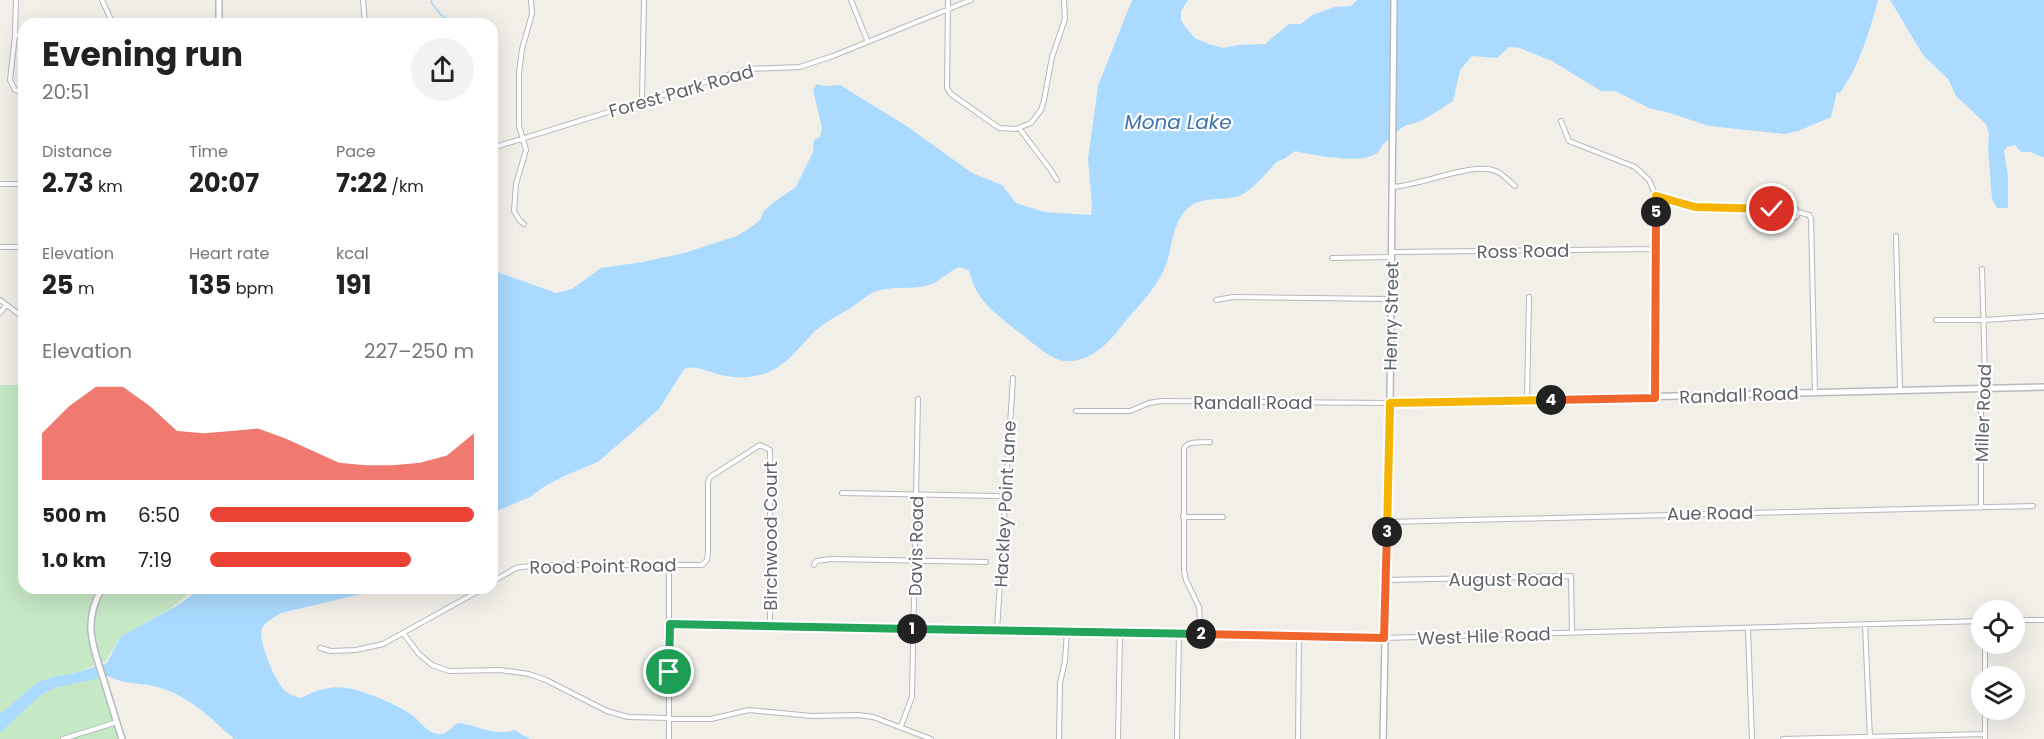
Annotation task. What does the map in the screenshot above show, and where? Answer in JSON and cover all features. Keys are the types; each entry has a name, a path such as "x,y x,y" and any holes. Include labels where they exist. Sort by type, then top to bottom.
{"street":[{"path":"16,0 10,80 15,90 18,91"},
{"path":"102,0 110,18"},
{"path":"219,0 219,18"},
{"path":"363,0 364,18"},
{"path":"524,224 514,211 516,184 526,150 519,126 519,73 522,49 532,14 531,0"},
{"path":"642,101 644,0"},
{"path":"851,0 867,40"},
{"path":"948,0 947,88 951,94 999,128 1019,128 1031,123 1041,110 1052,57 1064,21 1064,0"},
{"name":"Forest Park Road","path":"498,146 747,69 800,67 971,0"},
{"name":"Henry Street","path":"1383,739 1390,403 1394,0"},
{"path":"1561,121 1569,141 1635,167 1649,180 1656,196 1655,398"},
{"path":"1019,128 1057,180"},
{"path":"1391,187 1410,185 1455,173 1487,169 1497,171 1515,186"},
{"path":"0,184 18,184"},
{"path":"1656,196 1695,207 1772,209"},
{"path":"1798,212 1809,215 1811,219 1815,393"},
{"path":"1896,236 1900,390"},
{"path":"0,247 18,247"},
{"name":"Ross Road","path":"1332,258 1655,249"},
{"name":"Miller Road","path":"1981,506 1981,401 1986,377 1982,269"},
{"path":"1216,300 1233,297 1391,299"},
{"path":"1527,400 1529,297"},
{"path":"0,300 18,313"},
{"path":"0,313 6,304"},
{"path":"1936,320 2044,316"},
{"name":"Hackley Point Lane","path":"997,630 1013,378"},
{"name":"Randall Road","path":"1076,411 1128,411 1161,401 1390,403 2044,387"},
{"name":"Davis Road","path":"901,726 912,702 918,399"},
{"path":"1201,634 1199,607 1184,571 1184,448 1191,443 1210,442"},
{"name":"Rood Point Road","path":"498,578 516,568 537,565 702,565 707,560 708,552 708,482 710,477 754,447 760,445 766,447"},
{"name":"Birchwood Court","path":"766,447 770,450 770,626"},
{"path":"842,493 998,496"},
{"name":"Aue Road","path":"1388,522 2033,506"},
{"path":"1183,517 1223,517"},
{"path":"814,565 816,561 831,559 986,562"},
{"path":"669,565 669,739"},
{"name":"August Road","path":"1386,580 1571,576 1572,633"},
{"path":"98,594 91,614 92,641 122,739"},
{"path":"320,648 331,651 356,651 371,648 403,633 472,594"},
{"path":"2025,621 2044,620"},
{"name":"West Hile Road","path":"670,624 1384,638 1971,621"},
{"path":"1865,625 1870,738"},
{"path":"1748,628 1752,739"},
{"path":"1059,739 1060,684 1065,661 1067,631"},
{"path":"1118,739 1120,632"},
{"path":"403,633 419,654 432,665 448,671 500,670 529,674 619,716 711,719 749,710 812,716 873,717 932,739"},
{"path":"1177,739 1179,634"},
{"path":"1298,739 1299,637"},
{"path":"1783,739 1985,737 1985,720"},
{"path":"63,739 117,722"}],"green space":[{"path":"0,385 18,385 18,594 189,594 170,609 120,637 106,661 75,673 38,682 0,714"},
{"path":"103,678 122,739 0,739 0,733 41,695 54,688"}],"water":[{"name":"Mona Lake","path":"1132,0 1188,0 1181,11 1181,20 1186,28 1195,38 1223,48 1265,44 1289,24 1301,24 1312,15 1335,7 1351,6 1357,0 1878,0 1863,48 1847,82 1840,93 1837,92 1831,117 1798,131 1784,134 1709,126 1649,108 1615,91 1601,91 1552,61 1520,48 1509,47 1497,58 1472,56 1460,70 1453,101 1433,114 1401,128 1377,153 1369,157 1349,159 1295,151 1278,161 1256,184 1241,195 1205,200 1191,206 1178,222 1167,262 1155,285 1104,346 1089,356 1065,361 1045,352 988,306 977,292 969,271 960,267 929,285 884,289 870,294 820,327 786,361 769,372 749,377 735,377 695,368 684,369 659,409 598,462 564,476 530,497 498,510 498,272 556,293 572,289 601,268 684,253 737,236 760,220 764,211 774,202 796,187 813,152 814,140 820,137 822,128 813,90 817,84 840,85 908,127 972,173 1002,185 1016,203 1044,212 1091,215 1088,159 1098,86"},
{"path":"1890,0 2044,0 2044,158 2031,152 2021,152 2015,145 2007,147 2004,151 2008,175 2008,208 1997,208 1992,199 1989,134 1986,124 1956,96 1948,79 1923,55"},
{"path":"194,594 361,594 281,613 262,628 264,650 284,690 301,698 329,688 353,689 398,707 434,733 444,733 458,723 500,732 514,730 530,739 234,739 197,707 176,694 165,689 125,682 108,676 54,688 41,695 0,733 0,714 38,682 107,663 120,637"}],"waterway":[{"path":"432,0 431,2 441,15 446,18"}],"route":[{"path":"669,672 670,624 1384,638 1390,403 1655,398 1656,196 1695,207 1772,209"}]}
